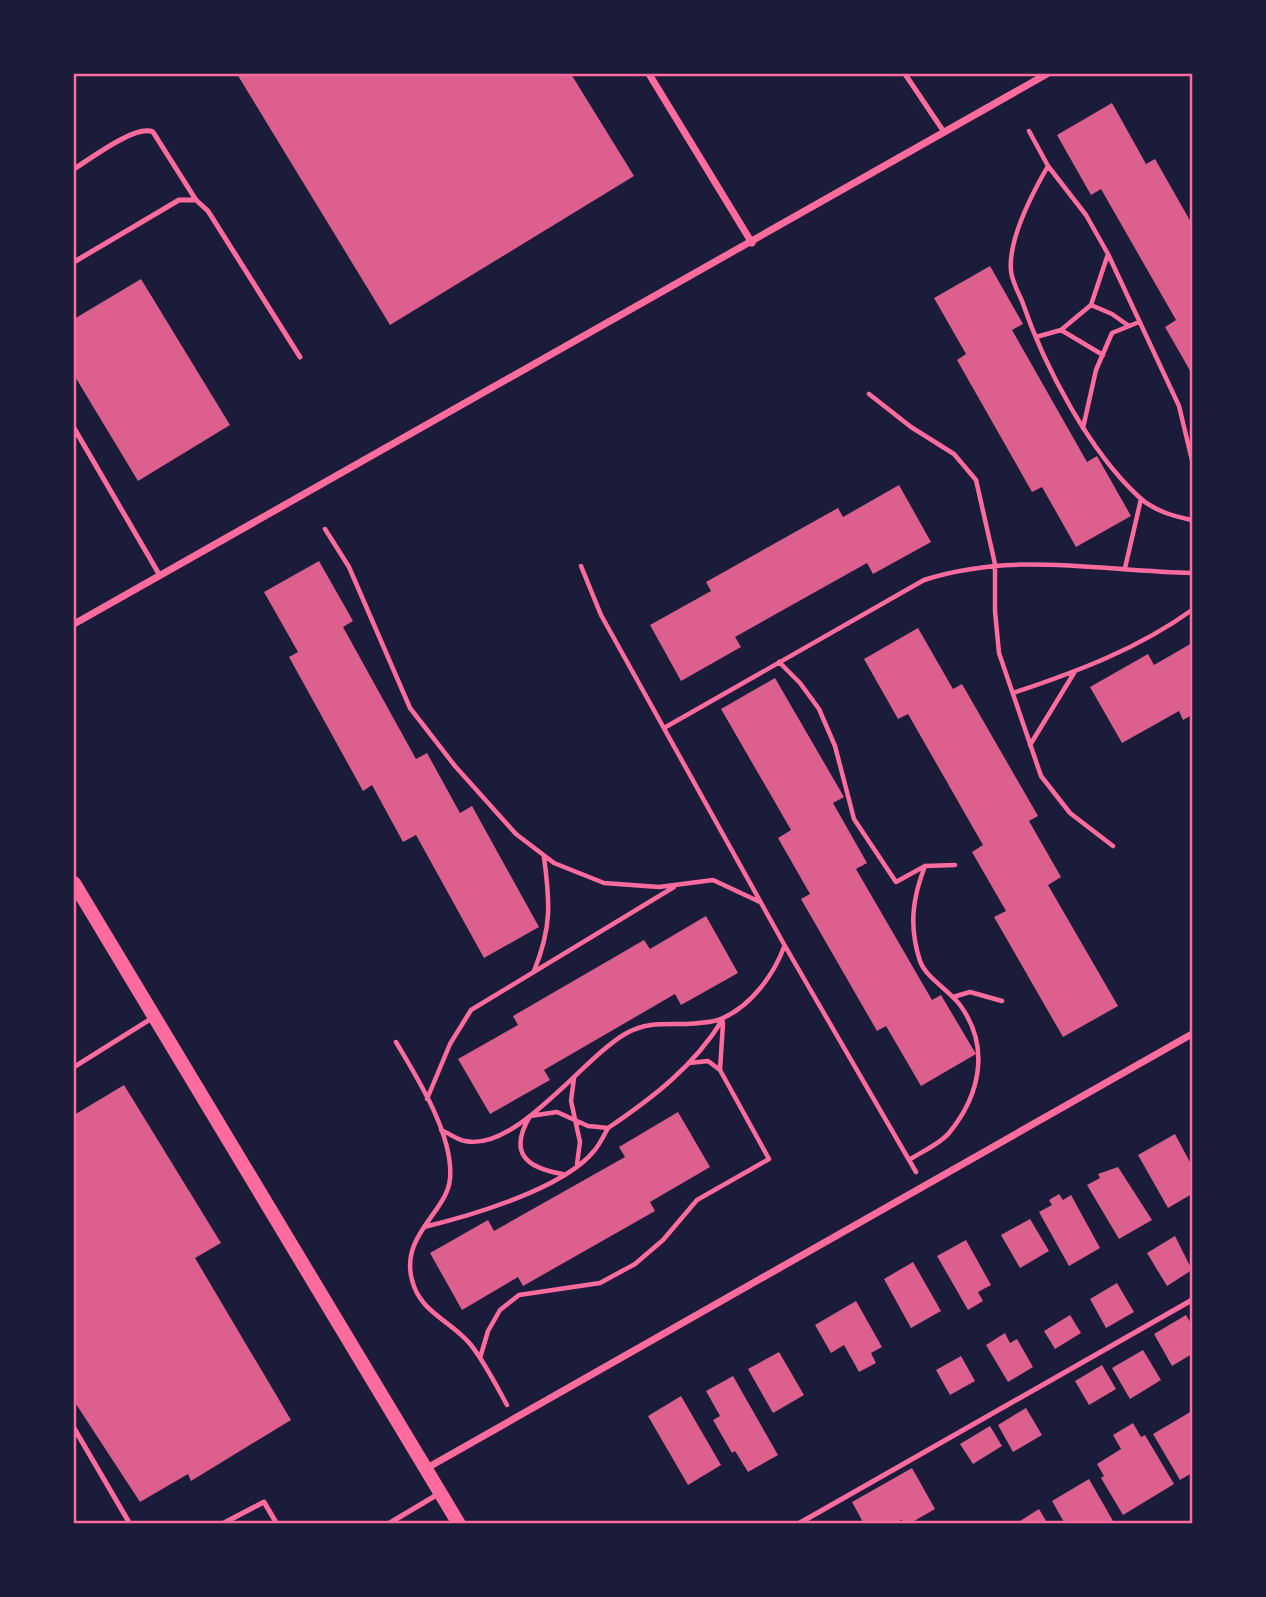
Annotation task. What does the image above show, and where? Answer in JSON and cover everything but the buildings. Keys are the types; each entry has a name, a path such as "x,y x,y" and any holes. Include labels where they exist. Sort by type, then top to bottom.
{"main road":[{"path":"75,891 154,1017 459,1524"}],"street":[{"path":"649,74 751,243"},
{"path":"74,624 1048,74"},
{"path":"427,1468 1192,1034"}],"lane":[{"path":"905,74 944,132"},
{"path":"74,169 135,132 147,129 153,132 196,200 208,211 300,357"},
{"path":"74,262 179,200 196,200"},
{"path":"74,428 159,574"},
{"path":"74,1067 154,1017"},
{"path":"798,1524 1192,1300"},
{"path":"74,1428 130,1524"},
{"path":"388,1524 440,1493"},
{"path":"222,1524 264,1502 277,1524"}],"path":[{"path":"1029,131 1048,166 1086,215 1108,254 1179,406 1192,460"},
{"path":"1048,166 1017,235 1011,271 1036,337 1083,429 1110,467 1141,499 1169,516 1192,520"},
{"path":"1036,337 1061,330 1091,305 1108,254"},
{"path":"1091,305 1112,314 1129,326"},
{"path":"1083,429 1103,355 1112,333 1139,322"},
{"path":"1061,330 1103,355"},
{"path":"869,394 911,427 954,454 976,480 995,564 995,611 999,653 1041,776 1070,813 1113,846"},
{"path":"1125,568 1141,499"},
{"path":"325,529 349,567 410,708 455,766 516,834 554,863 604,883 659,887 713,880 761,902"},
{"path":"664,728 924,580 958,569 995,564 1192,573"},
{"path":"581,566 601,615 785,946 923,1185"},
{"path":"1013,692 1074,672 1165,630 1192,610"},
{"path":"779,662 800,683 819,709 835,746 854,819 896,882 925,866 955,865"},
{"path":"1030,745 1074,672"},
{"path":"533,971 546,943 551,910 544,855"},
{"path":"909,1160 948,1134 973,1092 979,1066 975,1027 953,997 921,963 913,920 913,896 925,866"},
{"path":"427,1098 450,1044 471,1010 678,884"},
{"path":"423,1228 472,1216 517,1199 563,1174 593,1153 608,1128 668,1086 723,1018 774,974 785,946"},
{"path":"953,997 970,992 1002,1001"},
{"path":"720,1070 723,1018"},
{"path":"440,1129 465,1141 487,1141 508,1133 574,1077 596,1054 627,1032 654,1023 689,1024 723,1018"},
{"path":"396,1042 427,1098 440,1129 450,1181 410,1255 412,1280 423,1306 452,1325 480,1358 514,1418"},
{"path":"480,1358 488,1331 500,1310 519,1296 600,1283 612,1277 635,1264 663,1240 697,1200 769,1159 720,1070 708,1061 689,1063"},
{"path":"574,1077 571,1101 580,1142 577,1164"},
{"path":"530,1116 557,1112 588,1126 608,1128"},
{"path":"530,1116 519,1135 522,1155 537,1170 563,1174"}]}
